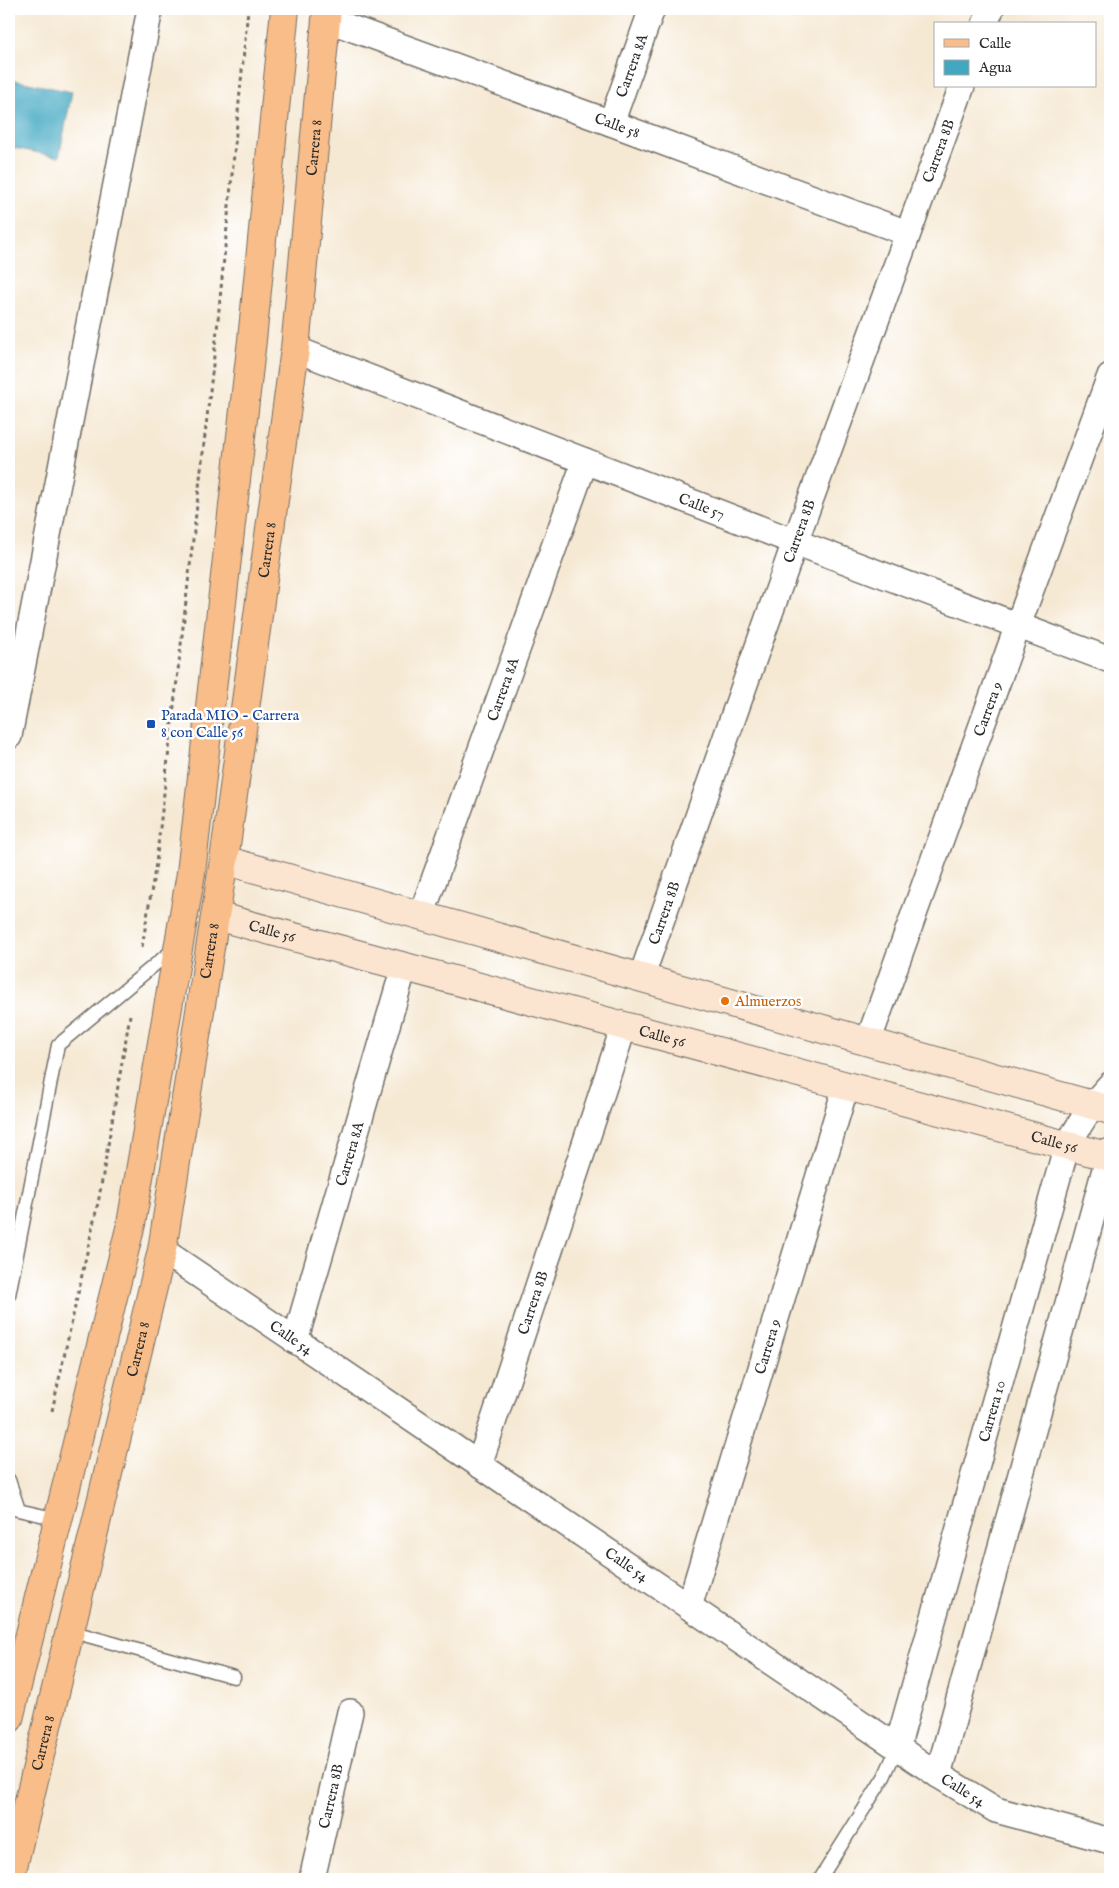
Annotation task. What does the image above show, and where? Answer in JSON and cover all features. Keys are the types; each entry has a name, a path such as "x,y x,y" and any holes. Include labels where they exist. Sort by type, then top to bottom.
{"main road":[{"path":"9,1719 131,1224 191,873 252,340 285,9"},
{"name":"Carrera 8","path":"10,1879 162,1250 216,916 295,349 326,14"}],"street":[{"path":"9,736 150,9"},
{"name":"Carrera 8A","path":"611,123 652,9"},
{"path":"986,22 991,9"},
{"name":"Calle 58","path":"326,14 907,233"},
{"name":"Carrera 8B","path":"641,978 795,542 961,88"},
{"name":"Calle 57","path":"295,349 795,542 1110,660"},
{"name":"Carrera 9","path":"868,1042 1110,376"},
{"name":"Carrera 8A","path":"421,916 585,461"},
{"path":"224,860 1101,1108"},
{"name":"Calle 56","path":"216,916 846,1086 1110,1155"},
{"name":"Carrera 8A","path":"295,1341 404,966"},
{"name":"Carrera 8B","path":"479,1465 624,1026"},
{"name":"Carrera 10","path":"897,1748 1067,1145 1101,1108 1110,1085"},
{"name":"Carrera 9","path":"689,1607 846,1086"},
{"path":"938,1775 1110,1155"},
{"name":"Calle 54","path":"162,1250 938,1775 996,1810 1110,1841"},
{"name":"Carrera 8B","path":"312,1879 350,1712"}],"lane":[{"path":"9,1295 58,1045 136,982 179,944"},
{"path":"9,1480 14,1509 58,1519"},
{"path":"70,1631 234,1677"},
{"path":"820,1879 884,1777 897,1748"}],"path":[{"path":"52,1415 99,1198 156,863 217,330 248,9"}],"water":[{"path":"9,79 72,92 59,157 9,147"}],"place":[{"name":"Parada MIO - Carrera 8 con Calle 56","path":"151,724"},
{"name":"Almuerzos","path":"725,1001"}]}
